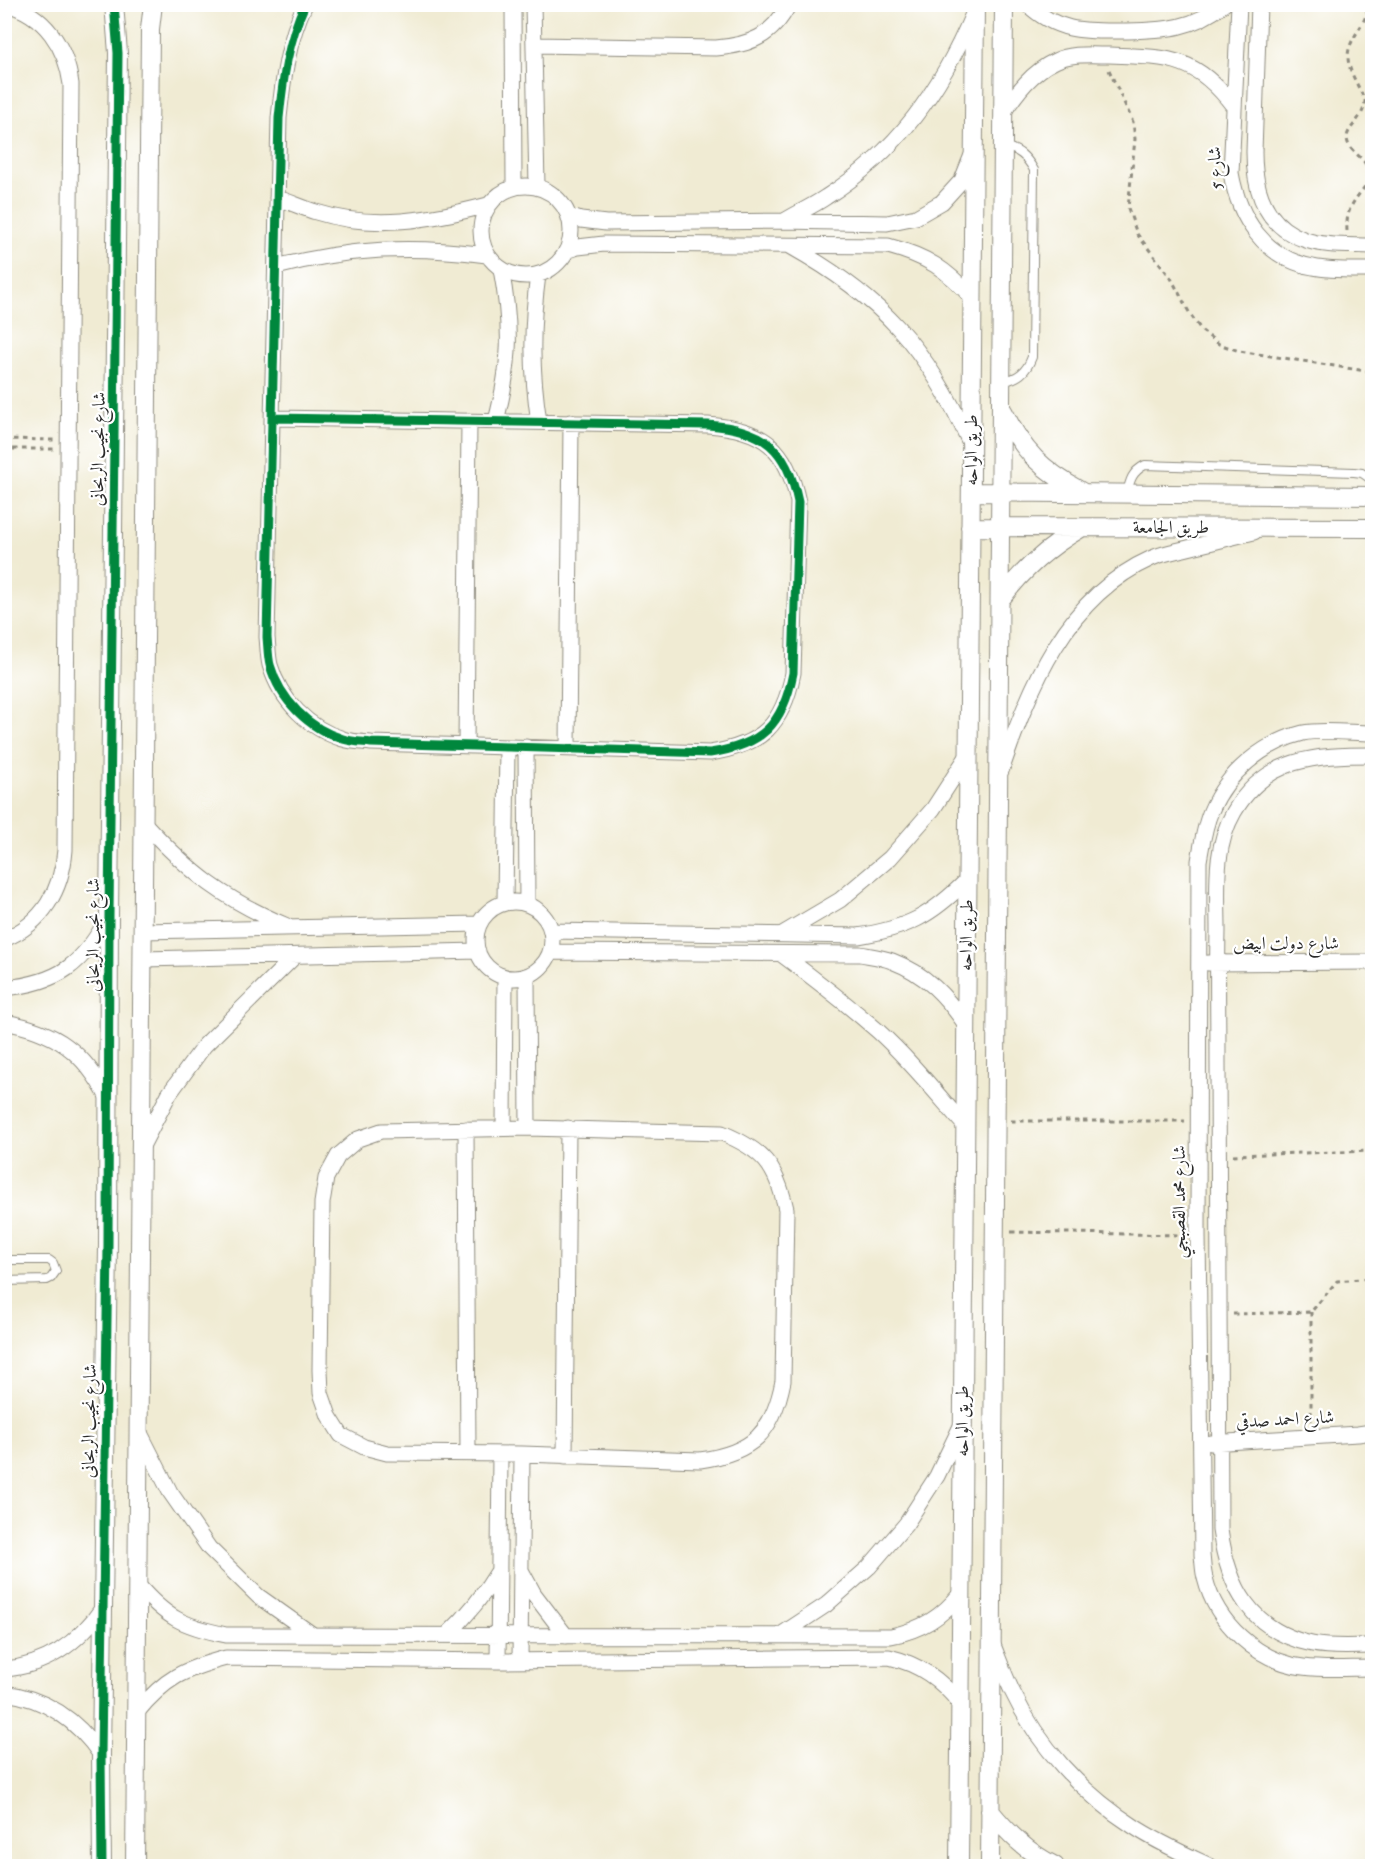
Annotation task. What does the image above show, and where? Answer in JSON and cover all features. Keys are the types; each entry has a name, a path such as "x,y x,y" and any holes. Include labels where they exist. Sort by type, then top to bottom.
{"street":[{"path":"4,939 28,927 41,915 59,885 64,868 70,77 64,55 49,30 25,12 6,4"},
{"name":"شارع نجيب الريحانى","path":"102,1866 101,1755 108,1245 118,53 114,4"},
{"path":"135,1866 150,91 153,4"},
{"path":"274,418 735,426 759,436 779,454 793,476 798,502 793,673 789,698 776,721 758,738 735,749 710,753 371,743 344,740 319,729 297,712 281,690 270,665 267,638 274,418 279,118 284,70 296,24 305,4"},
{"path":"513,4 514,187"},
{"path":"533,4 537,186"},
{"path":"534,45 716,48 741,46 764,35 782,18 789,4"},
{"name":"طريق الواحه","path":"990,1866 1004,4"},
{"path":"1027,4 1037,13 1058,25 1082,32 1163,30 1184,26 1204,18 1224,4"},
{"name":"شارع 5","path":"1239,4 1231,173 1235,195 1243,215 1255,233 1271,248 1289,259 1310,267 1332,270 1372,270"},
{"path":"1259,4 1254,152 1254,172 1258,194 1268,214 1284,229 1303,239 1324,244 1372,246"},
{"path":"771,245 777,221 826,197 865,168 901,134 931,95 951,62 975,6"},
{"name":"طريق الواحه","path":"959,1866 975,6"},
{"path":"1003,113 1033,75 1056,60 1081,54 1157,57 1181,61 1202,72 1220,88 1234,107"},
{"path":"117,93 150,91"},
{"path":"1232,151 1254,152"},
{"path":"569,216 606,223 777,221 887,223 916,217 942,202 962,180 974,160 1003,166"},
{"path":"537,186 551,192 562,203 569,216 570,240 566,251 555,266 538,275 513,274 501,269 487,255 480,230 482,217 495,197 514,187 537,186"},
{"path":"277,198 318,213 360,221 403,222 445,217 488,205"},
{"path":"566,251 604,244 888,246 913,252 935,264 956,279 972,298"},
{"path":"787,245 828,267 856,288 898,327 928,363 940,382 952,402 971,445"},
{"path":"276,267 345,252 381,249 416,248 487,255"},
{"path":"496,421 506,384 510,346 508,307 501,269"},
{"path":"538,275 531,349 533,386 539,422"},
{"path":"115,345 148,344"},
{"path":"1001,406 1014,434 1033,459 1056,478 1083,493"},
{"path":"466,746 469,421"},
{"path":"568,748 571,422"},
{"name":"طريق الجامعة","path":"971,492 1372,496"},
{"name":"طريق الجامعة","path":"970,526 1372,528"},
{"path":"1000,600 1037,558 1059,541 1083,527"},
{"path":"998,779 1031,689 1050,654 1095,595 1123,572 1155,556 1272,528"},
{"name":"شارع محمد القصبجي","path":"1372,733 1305,733 1281,741 1259,753 1239,769 1223,789 1211,811 1203,836 1199,861 1198,1120 1200,1444 1202,1555 1205,1578 1213,1600 1225,1620 1241,1638 1260,1652 1281,1662 1303,1667 1372,1668"},
{"path":"505,902 507,747"},
{"path":"526,747 527,904"},
{"path":"1372,754 1311,757 1288,764 1249,792 1224,833 1218,857 1217,963 1220,1530 1227,1569 1235,1588 1247,1604 1269,1624 1295,1639 1324,1645 1372,1646"},
{"path":"784,933 840,900 890,858 933,809 968,755"},
{"path":"144,823 176,857 212,886 251,910 293,928"},
{"path":"551,931 858,936 889,931 918,920 945,902 967,880"},
{"path":"505,902 527,904 538,910 546,919 551,931 550,952 545,963 537,971 527,976 505,977 488,968 477,951 479,924 490,910 505,902"},
{"path":"4,988 32,985 57,975 79,960 97,939 109,915"},
{"path":"143,931 479,924"},
{"path":"143,959 477,951"},
{"path":"550,952 860,954 892,961 922,976 947,998 966,1025"},
{"path":"781,954 832,992 880,1033 924,1078 965,1126"},
{"path":"141,1148 169,1094 204,1046 295,956"},
{"name":"شارع دولت ابيض","path":"1199,963 1372,962"},
{"path":"527,976 528,1128"},
{"path":"504,1128 505,977"},
{"path":"4,1022 30,1026 78,1054 96,1075 109,1099"},
{"path":"528,1128 722,1133 746,1143 766,1160 780,1183 786,1209 783,1381 778,1406 766,1428 747,1446 725,1457 700,1460 522,1454 387,1453 364,1447 341,1435 329,1416 321,1393 320,1370 322,1203 326,1178 338,1156 358,1139 381,1131 528,1128"},
{"path":"565,1456 568,1128"},
{"path":"466,1129 468,1454"},
{"path":"108,1245 140,1244"},
{"path":"778,1636 826,1605 868,1567 899,1532 937,1476 962,1424"},
{"path":"140,1431 170,1492 209,1548 258,1596 314,1635"},
{"name":"شارع احمد صدقي","path":"1200,1444 1372,1432"},
{"path":"498,1661 500,1454"},
{"path":"520,1660 522,1454"},
{"path":"447,1635 473,1609 499,1570"},
{"path":"521,1570 538,1601 566,1636"},
{"path":"137,1584 153,1603 172,1618 195,1629 226,1635 891,1636 918,1629 942,1614 961,1593"},
{"path":"4,1669 36,1662 63,1649 86,1630 104,1606"},
{"path":"226,1635 226,1658"},
{"path":"992,1641 1013,1693 1036,1732 1064,1768 1097,1800 1134,1827 1210,1866"},
{"path":"136,1712 153,1692 174,1676 198,1665 226,1658 498,1661 889,1657 917,1666 929,1673 951,1692 960,1704"},
{"path":"4,1694 23,1696 54,1709 81,1729 101,1755"},
{"path":"990,1811 1020,1845 1055,1866"}],"lane":[{"path":"1001,383 1017,379 1028,368 1032,357 1034,170 1028,158 1017,149 1003,146"},
{"path":"1127,494 1132,476 1144,465 1354,472 1362,473 1372,480"},
{"path":"4,1260 49,1260 56,1271 47,1280 4,1281"}],"path":[{"path":"1348,245 1347,216 1349,209 1367,184 1368,175 1367,164 1349,146 1347,138 1348,132 1361,117 1365,101 1348,57 1350,48 1367,17 1368,4"},
{"path":"1101,55 1133,122 1135,139 1128,208 1137,234 1171,278 1202,331 1219,344 1239,351 1372,372"},
{"path":"4,439 68,445"},
{"path":"4,449 68,445"},
{"path":"995,1121 1198,1120"},
{"path":"1218,1155 1372,1150"},
{"path":"995,1232 1198,1235"},
{"path":"1311,1437 1311,1312 1336,1281 1372,1278"},
{"path":"1219,1314 1311,1312"}],"cycle path":[{"path":"102,1866 101,1755 108,1245 118,53 114,4"},
{"path":"274,418 708,425 744,431 758,437 779,455 787,468 798,502 793,673 789,691 776,719 756,738 744,744 710,753 371,743 346,740 319,728 298,711 281,690 270,665 267,637 279,118 287,60 294,32 305,4"}]}
